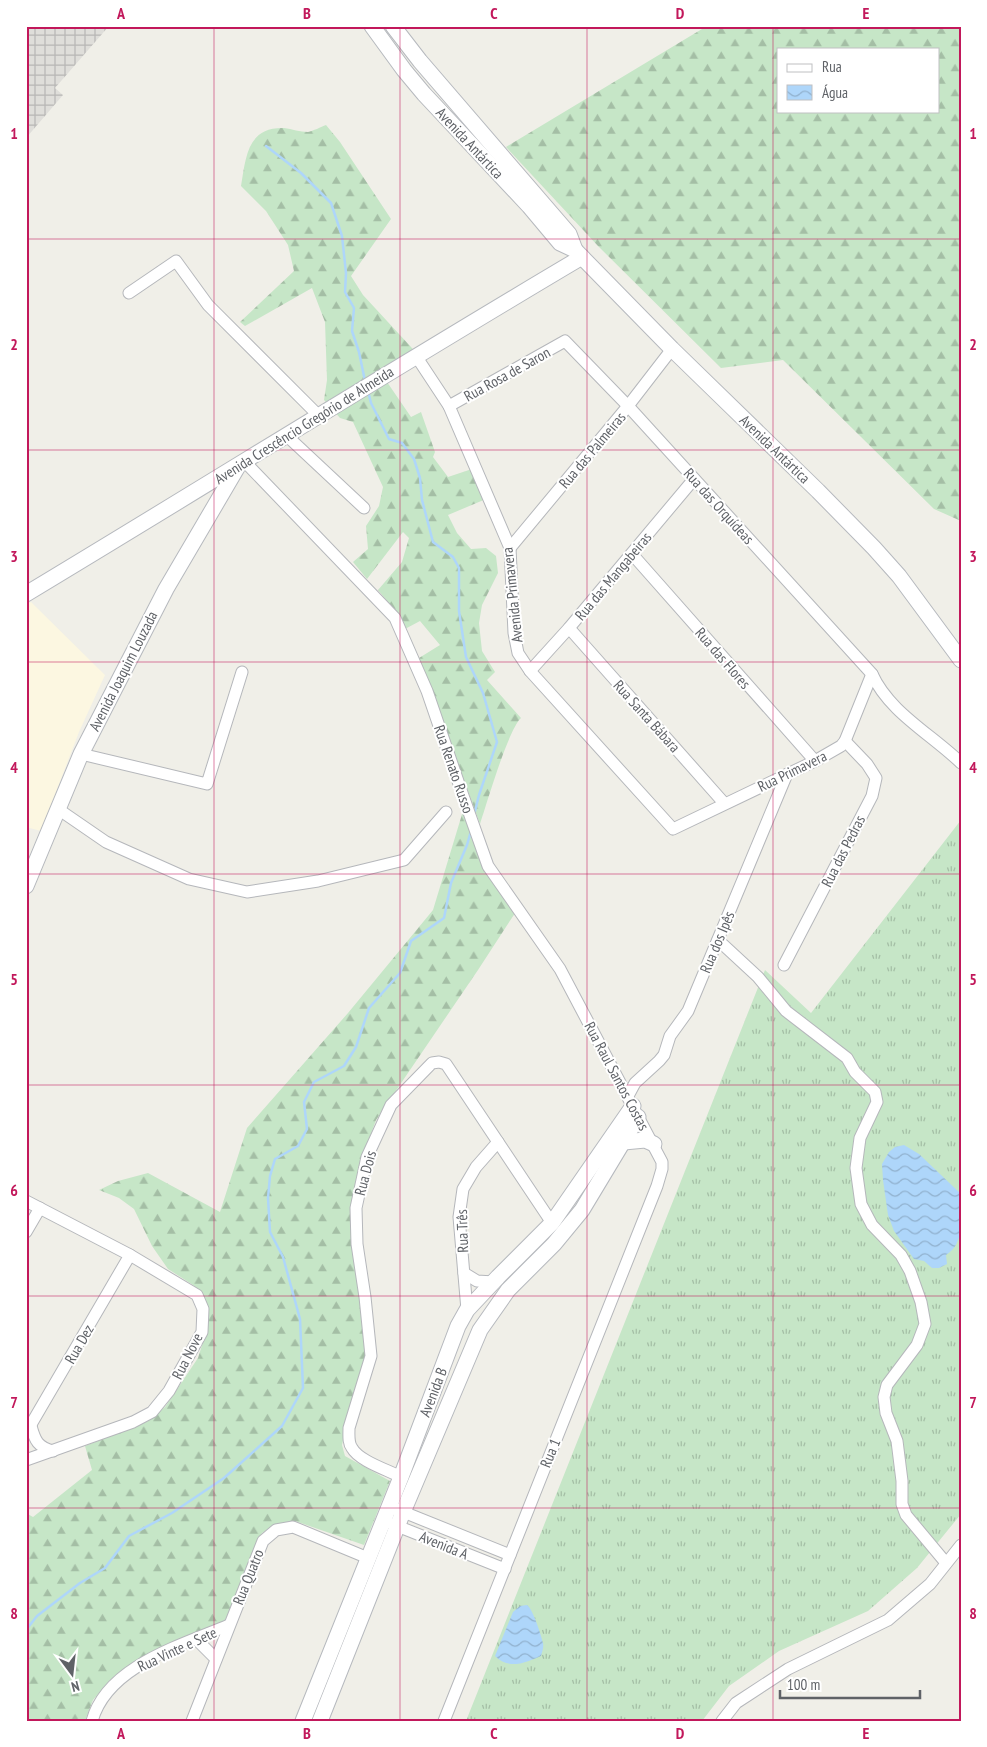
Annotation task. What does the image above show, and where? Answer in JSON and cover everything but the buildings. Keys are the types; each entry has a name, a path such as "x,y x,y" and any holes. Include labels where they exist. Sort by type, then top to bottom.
{"main road":[{"path":"372,26 388,35 411,56 420,61"},
{"name":"Avenida Antártica","path":"372,26 394,58 424,94 529,206 560,243 579,254 672,349 874,548 899,576 961,660"},
{"name":"Avenida Antártica","path":"393,26 420,61 569,234 579,254"},
{"name":"Avenida Crescêncio Gregório de Almeida","path":"26,594 242,464 579,254"},
{"name":"Avenida Joaquim Louzada","path":"26,886 81,754 166,589 242,464"},
{"name":"Avenida B","path":"320,1721 390,1523 480,1330 508,1290 554,1244 582,1210 624,1142 633,1106"},
{"name":"Avenida B","path":"396,1509 401,1477 458,1326 467,1310 552,1223 633,1106"},
{"path":"624,1142 645,1140 654,1144"},
{"name":"Avenida B","path":"303,1721 368,1558 390,1523"}],"street":[{"path":"129,293 176,261 208,305 319,416"},
{"name":"Rua Rosa de Saron","path":"449,406 565,341"},
{"name":"Rua das Orquídeas","path":"565,341 628,406 872,674 878,687 892,703 961,763"},
{"name":"Rua das Palmeiras","path":"510,548 628,406 672,349"},
{"name":"Avenida Primavera","path":"416,356 449,406 510,548 514,633 518,652 530,671 672,829"},
{"path":"287,436 364,508"},
{"name":"Rua Renato Russo","path":"242,464 395,618 427,691 488,866 560,969"},
{"name":"Rua das Mangabeiras","path":"530,671 569,628 694,479"},
{"name":"Rua das Flores","path":"632,554 815,761"},
{"name":"Rua Santa Bábara","path":"569,628 724,803"},
{"path":"81,754 207,784 242,672"},
{"path":"845,741 872,674"},
{"name":"Rua Primavera","path":"672,829 815,761 841,746 845,741"},
{"name":"Rua das Pedras","path":"784,965 872,796 876,778 868,764 845,741"},
{"name":"Rua dos Ipês","path":"633,1106 635,1083 664,1055 670,1036 688,1010 787,774"},
{"path":"58,809 106,842 189,879 247,892 318,881 404,860 446,812"},
{"path":"718,940 758,977 786,1011 847,1058 855,1072 875,1092 877,1102 860,1138 856,1168 861,1204 872,1225 901,1255 910,1271 921,1302 925,1324 917,1345 887,1385 884,1397 886,1413 897,1441 902,1481 902,1504 906,1515 946,1563"},
{"name":"Rua Raul Santos Costas","path":"560,969 654,1144 662,1162 657,1186"},
{"name":"Rua Dois","path":"401,1477 360,1457 351,1448 349,1438 349,1428 371,1356 357,1235 356,1208 367,1157 391,1105 432,1063 446,1064 552,1223"},
{"name":"Rua Três","path":"467,1310 459,1217 464,1189 476,1166 498,1142"},
{"name":"Rua 1","path":"444,1721 657,1186"},
{"name":"Rua Nove","path":"26,1201 130,1255 197,1295 203,1309 202,1332 169,1391 152,1412 133,1422 26,1460"},
{"path":"26,1232 40,1208"},
{"name":"Rua Dez","path":"29,1430 130,1255"},
{"name":"Rua Três","path":"464,1273 477,1280 494,1282"},
{"path":"29,1430 37,1443 43,1448 53,1451"},
{"name":"Avenida A","path":"396,1509 510,1555"},
{"name":"Avenida A","path":"390,1523 504,1569"},
{"name":"Rua Quatro","path":"192,1721 263,1541 276,1530 294,1526 368,1558"},
{"path":"722,1721 736,1703 788,1669 888,1620 930,1584 961,1545"},
{"name":"Rua Vinte e Sete","path":"92,1721 95,1709 116,1681 144,1662 229,1625"},
{"path":"196,1638 216,1660"}],"shaded area":[{"path":"26,26 109,26 55,88 63,95 26,138"},
{"path":"31,602 105,675 79,732 41,831 26,827 26,605"}],"green space":[{"path":"707,26 961,26 961,521 934,509 783,360 721,368 598,246 506,147"},
{"path":"326,125 340,142 391,219 351,276 363,295 423,360 387,382 411,417 421,412 435,452 433,457 448,477 472,469 486,499 448,515 457,533 471,549 486,548 496,556 498,573 482,605 479,623 482,651 495,672 487,680 521,718 504,751 480,824 419,658 440,645 420,621 405,629 397,613 378,590 402,562 409,538 403,532 367,579 353,562 368,549 366,526 379,506 383,487 353,422 340,418 324,400 327,380 325,322 312,288 245,326 240,322 294,271 288,245 266,211 241,186 250,146 255,138 272,129 284,128 308,132"},
{"path":"463,811 482,865 515,913 376,1120 359,1167 366,1354 342,1445 345,1456 390,1481 364,1545 295,1521 274,1525 262,1533 254,1548 226,1620 130,1665 110,1680 93,1700 85,1721 26,1721 26,1513 33,1517 92,1470 85,1446 148,1421 165,1407 198,1358 208,1326 203,1296 193,1285 168,1269 152,1246 134,1209 119,1198 99,1190 118,1181 148,1173 220,1212 247,1128 348,1013 433,910"},
{"path":"961,820 961,1514 917,1568 868,1611 779,1651 729,1686 702,1721 466,1721 765,970 811,1013"}],"water":[{"path":"904,1145 919,1154 961,1194 962,1219 960,1236 952,1250 946,1255 947,1264 939,1268 932,1268 924,1261 914,1259 894,1231 888,1215 882,1164 889,1152 895,1147"},
{"path":"527,1605 534,1617 542,1639 541,1656 523,1663 506,1663 495,1656 513,1612 520,1606"}],"waterway":[{"path":"266,146 301,173 331,203 342,236 346,273 345,292 354,308 352,331 365,381"},
{"path":"368,391 371,403 389,439 402,443 414,459 420,478 422,500 433,542 453,557 459,568 459,611 466,657 483,693 497,742 474,815"},
{"path":"26,1630 37,1616 80,1583 105,1568 129,1536 172,1513 224,1478 282,1426 303,1388 300,1319 283,1257 270,1232 268,1198 270,1176 275,1159 298,1146 307,1129 304,1102 314,1082 344,1066 356,1047 369,1008 400,973 411,941 444,918 451,883 471,831"}]}
